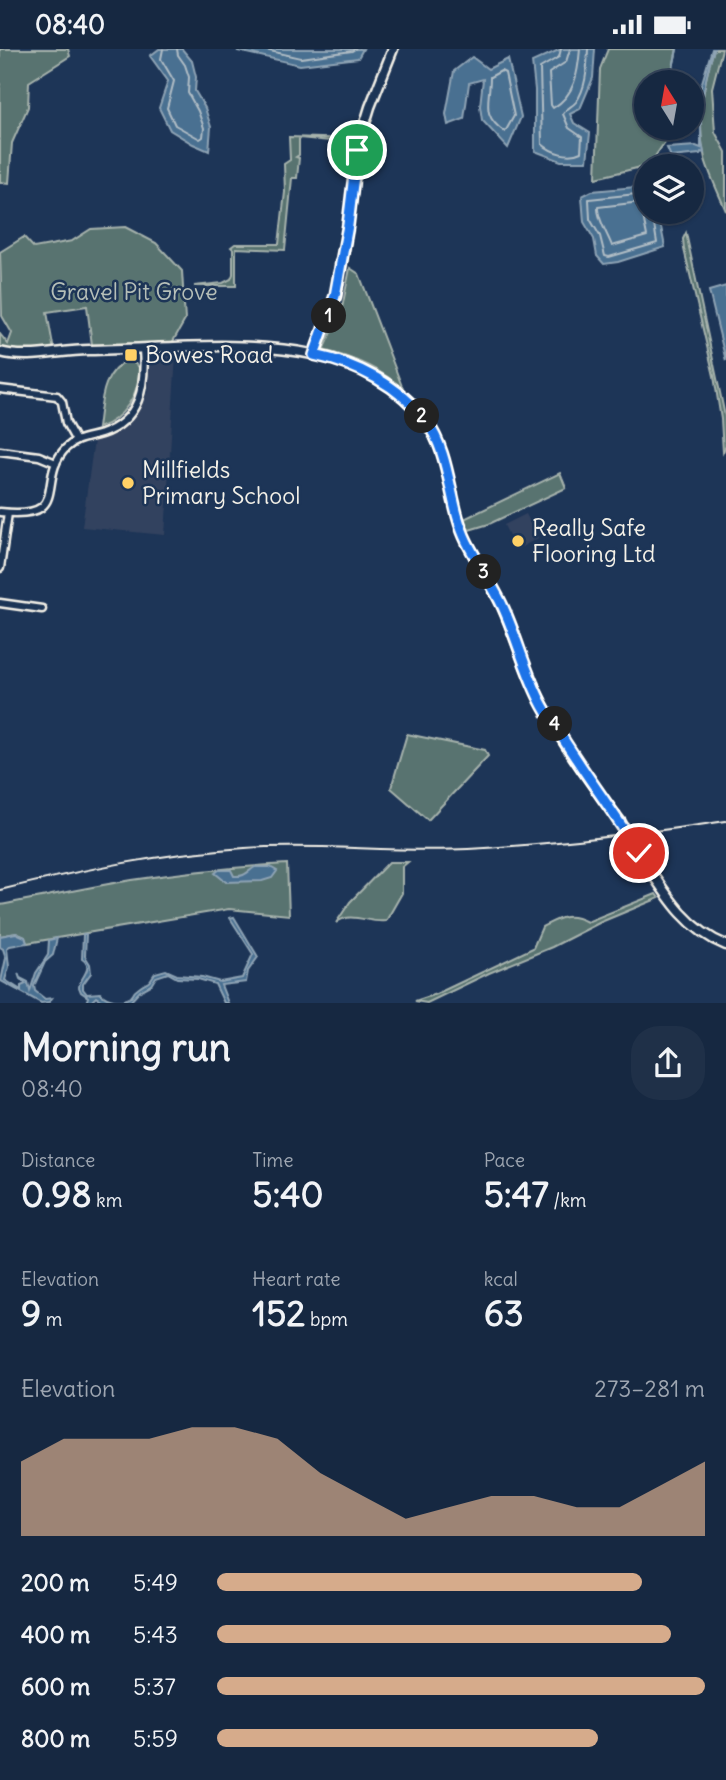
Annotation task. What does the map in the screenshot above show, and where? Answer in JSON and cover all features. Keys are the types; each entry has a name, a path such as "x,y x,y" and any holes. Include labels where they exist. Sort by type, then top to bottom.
{"street":[{"path":"314,355 335,296 358,146 370,107 394,49"},
{"path":"0,352 39,356 87,350 230,346 314,355 350,365 374,376 405,400 429,426 442,454 464,535 503,608 536,691 595,788 620,821 678,911 701,932 726,945"},
{"path":"0,568 4,512 30,513 46,504 57,463 63,452 76,441 111,429 124,419 135,406 144,384 143,350"},
{"path":"3,398 2,389 57,396 62,402 66,423 76,441"},
{"path":"0,451 39,456 57,463"},
{"path":"0,603 39,607"}],"shaded area":[{"name":"Millfields Primary School","path":"176,354 165,535 82,527 94,440 115,433 127,425 139,409 148,391 150,360"},
{"path":"526,514 538,538 516,550 504,525"}],"green space":[{"path":"0,49 68,49 70,56 29,82 28,107 12,143 9,183 0,182"},
{"path":"608,49 677,49 673,70 634,70 634,140 666,140 657,154 634,154 634,169 596,178 600,69"},
{"path":"714,49 722,49 712,88 715,132 726,152 726,211 702,145 707,76"},
{"path":"289,137 352,139 351,143 299,138 297,178 292,178 285,250 236,248 236,286 194,286 223,283 231,279 231,247 235,244 279,244 285,192 284,164 290,160"},
{"name":"Gravel Pit Grove","path":"125,227 156,243 182,271 185,320 172,343 92,345 87,306 47,312 54,351 15,353 0,348 0,334 8,344 12,333 2,316 0,252 24,237 34,248 72,241 91,229"},
{"path":"686,233 725,416 726,446 723,452 714,376 684,249 683,239"},
{"path":"350,268 359,274 403,389 365,364 323,350 342,308"},
{"path":"129,359 139,367 133,396 115,419 98,428 104,389 112,372"},
{"path":"560,473 566,488 489,524 469,530 464,519"},
{"path":"407,734 485,750 488,756 428,820 391,788"},
{"path":"389,862 408,862 402,867 402,893 386,921 353,917 341,919 336,923 350,902"},
{"path":"287,864 289,915 229,909 27,943 25,937 16,933 0,936 0,905 151,877"},
{"path":"656,894 659,898 427,1003 415,1001 436,994 533,948 542,927 554,921 574,917 587,922"}],"water":[{"path":"159,49 182,49 192,61 196,77 195,91 205,108 211,127 209,151 170,130 159,108 168,81 150,56"},
{"path":"363,49 358,58 300,65 238,51"},
{"path":"561,49 595,49 593,78 580,109 570,114 574,123 590,133 587,161 561,161 535,151 532,62"},
{"path":"714,49 704,87 704,76"},
{"path":"472,57 488,69 508,59 521,117 508,148 482,120 480,106 483,79 469,83 464,119 448,125 446,114 454,71"},
{"path":"702,140 704,153 700,154 670,154 667,148 696,146 701,148"},
{"path":"634,187 634,224 660,224 665,247 604,264 597,256 594,239 584,222 582,196 592,191"},
{"path":"726,286 726,361 709,291"},
{"path":"255,867 270,867 277,871 272,878 262,881 226,882 215,873 219,870 231,870 234,876 241,876"},
{"path":"234,917 258,957 248,971 246,982 221,985 228,1003 224,1003 215,984 198,979 177,978 168,973 156,977 151,985 140,991 129,1003 105,1003 96,997 86,1003 88,997 79,987 87,969 86,962 82,959 83,934 86,934 85,956 91,973 83,984 83,989 87,994 100,993 111,999 123,1000 131,997 155,973 166,970 177,975 220,982 242,978 253,954 230,918"},
{"path":"16,933 25,937 27,943 7,948 9,967 5,980 21,990 21,986 26,984 20,979 18,973 20,978 28,982 30,991 36,973 48,955 49,940 57,938 53,955 45,962 34,986 35,991 45,999 52,998 49,1002 41,1003 1,981 6,958 0,947 0,936"}],"waterway":[{"path":"673,70 677,49"}],"railway":[{"path":"0,890 122,863 214,850 273,847 468,849 597,838 726,821"}],"place":[{"name":"Bowes Road","path":"131,355"},
{"name":"Millfields Primary School","path":"128,483"},
{"name":"Really Safe Flooring Ltd","path":"518,541"}],"route":[{"path":"357,150 348,225 335,296 314,355 350,365 374,376 405,400 429,426 442,454 464,535 503,608 536,691 595,788 620,821 639,853"}]}
